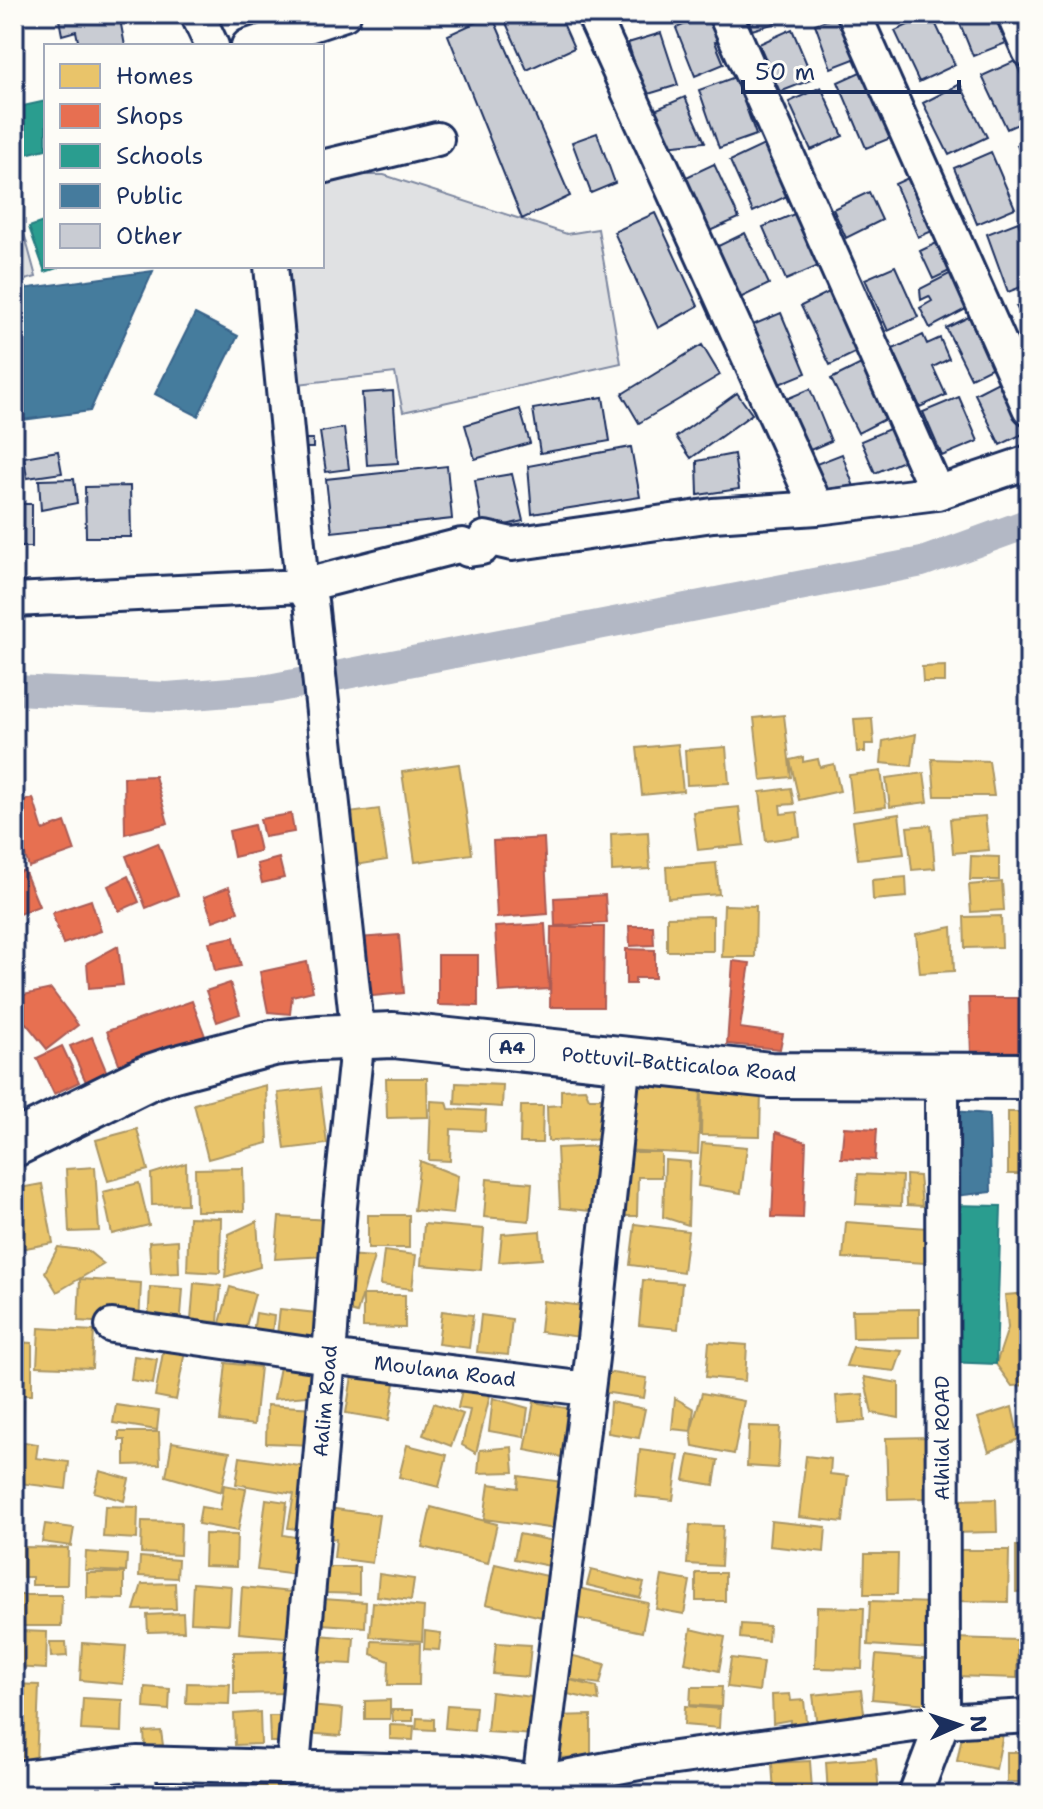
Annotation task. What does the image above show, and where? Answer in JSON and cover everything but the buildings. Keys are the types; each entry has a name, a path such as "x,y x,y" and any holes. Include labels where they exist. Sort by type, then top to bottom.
{"highway":[{"name":"Pottuvil-Batticaloa Road","path":"14,1144 147,1078 174,1069 273,1043 358,1036 393,1035 770,1075 1029,1076"}],"street":[{"path":"197,14 211,44"},
{"path":"254,44 344,14"},
{"path":"593,14 817,508"},
{"path":"725,14 937,493"},
{"path":"854,14 1029,408"},
{"path":"1013,14 1029,51"},
{"path":"324,167 437,139"},
{"name":"Aalim Road","path":"271,268 358,1036 340,1206 293,1767"},
{"path":"14,600 307,593 462,545 468,550 482,548 485,538 512,544 713,515 817,508 937,493 1029,462"},
{"path":"539,1782 624,1060"},
{"name":"Alhilal ROAD","path":"915,1795 943,1721 942,1075"},
{"name":"Moulana Road","path":"112,1326 587,1389"},
{"path":"14,1778 137,1763 293,1767 462,1784 539,1782 639,1763 943,1721 1029,1716"},
{"path":"137,1763 141,1795"}],"shaded area":[{"path":"349,175 384,175 567,234 598,229 621,363 403,412 395,373 298,384 283,268 324,268 324,183"},
{"path":"14,196 36,277 14,283"}],"waterway":[{"path":"14,690 167,697 269,689 922,562 1029,523"}]}
